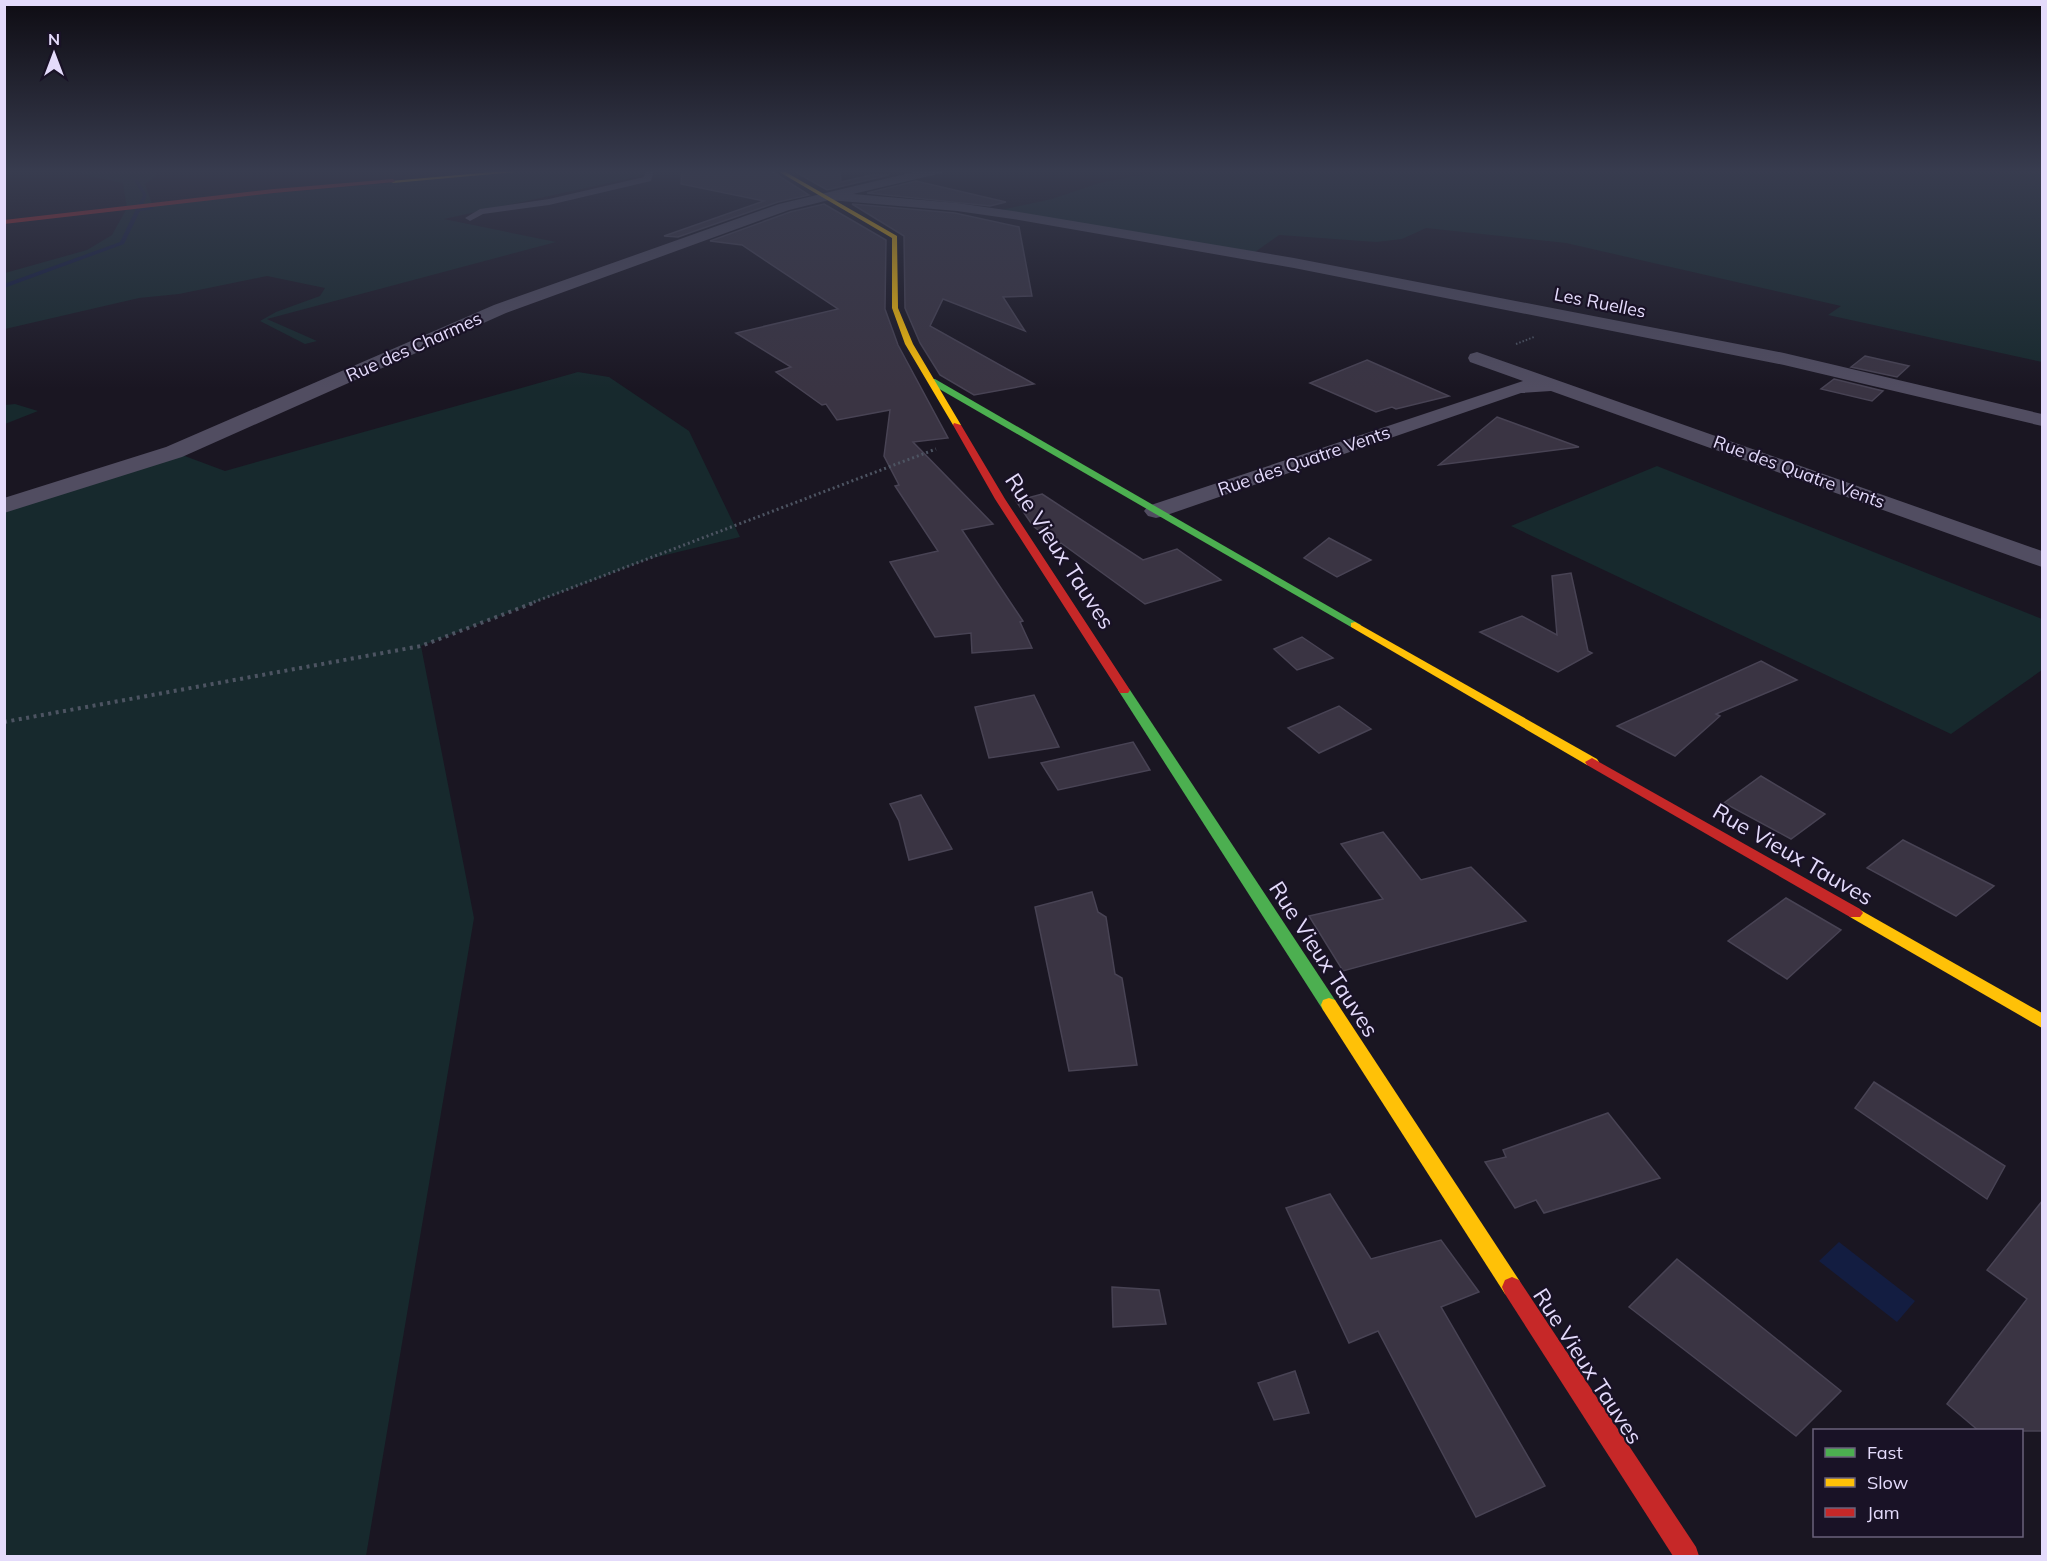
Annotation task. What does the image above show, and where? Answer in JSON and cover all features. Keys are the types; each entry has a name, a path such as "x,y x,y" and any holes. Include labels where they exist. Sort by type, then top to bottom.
{"street":[{"name":"Rue des Charmes","path":"4,506 174,452 500,309 684,243"},
{"name":"Rue Vieux Tauves","path":"895,243 895,308 909,344 1007,508 1687,1557"},
{"name":"Les Ruelles","path":"1176,243 1294,263 1784,359 2043,420"},
{"name":"Rue des Quatre Vents","path":"1477,358 2043,559"},
{"name":"Rue Vieux Tauves","path":"931,381 2043,1022"},
{"name":"Rue des Quatre Vents","path":"1156,511 1519,387 1556,386"}],"path":[{"path":"1477,358 1582,320"},
{"path":"4,722 421,646 965,438"}],"shaded area":[{"path":"99,243 553,243 267,319 317,341 305,344 260,321 276,312 320,296 325,288 267,276 179,294 139,298 5,329 5,273 87,250"},
{"path":"1200,243 1268,243 1255,252"},
{"path":"1566,243 2042,243 2042,362 1828,315 1841,306"},
{"path":"578,372 609,377 689,431 740,537 649,559 421,646 474,918 366,1556 5,1556 5,506 174,452 225,471"},
{"path":"15,404 38,411 5,424 5,405"},
{"path":"1657,466 2042,619 2042,670 1951,734 1511,526"}],"water":[{"path":"1839,1242 1915,1301 1897,1322 1819,1261"}],"building":[{"path":"725,243 886,243 885,309 898,345 948,438 913,442 993,524 962,530 1023,621 1020,622 1032,648 972,653 971,633 935,637 890,562 938,551 895,486 899,485 884,456 890,410 837,420 826,404 822,405 776,372 791,367 736,333 838,309 742,245"},
{"path":"904,243 1022,243 1032,296 1003,297 1025,331 943,299 930,326 1034,384 974,395 940,375 920,343 905,308"},
{"path":"1865,356 1909,366 1897,377 1851,367"},
{"path":"1367,360 1449,396 1376,412 1310,383"},
{"path":"1834,379 1883,391 1872,401 1821,389"},
{"path":"1497,417 1579,447 1439,465"},
{"path":"1042,494 1143,560 1177,549 1221,580 1145,604 1061,543 1056,544 1033,526 1016,501"},
{"path":"1329,538 1371,560 1337,577 1304,558"},
{"path":"1571,573 1588,651 1592,653 1558,672 1480,632 1522,616 1557,635 1552,576"},
{"path":"1302,637 1333,658 1297,670 1274,649"},
{"path":"1761,661 1797,680 1716,714 1720,716 1675,756 1617,726"},
{"path":"1034,695 1059,747 989,758 975,707"},
{"path":"1339,706 1371,729 1319,753 1288,728"},
{"path":"1133,742 1150,770 1058,790 1041,763"},
{"path":"1761,776 1825,814 1791,839 1724,803"},
{"path":"921,795 952,849 909,860 899,821 890,804"},
{"path":"1383,832 1421,880 1471,867 1526,921 1343,971 1309,916 1383,899 1341,844"},
{"path":"1903,840 1994,886 1956,916 1867,868"},
{"path":"1092,892 1098,912 1106,917 1115,974 1122,978 1137,1065 1069,1071 1035,907"},
{"path":"1786,898 1841,930 1787,979 1728,941"},
{"path":"1874,1082 2005,1166 1987,1199 1855,1108"},
{"path":"1608,1113 1660,1178 1544,1213 1536,1200 1515,1208 1485,1162 1506,1157 1503,1150"},
{"path":"1330,1194 1371,1259 1441,1240 1479,1292 1441,1307 1545,1486 1476,1517 1378,1331 1349,1343 1286,1208"},
{"path":"2043,1200 2043,1431 1977,1429 1947,1404 2027,1299 1987,1270"},
{"path":"1677,1259 1841,1391 1796,1436 1629,1307"},
{"path":"1112,1287 1159,1290 1166,1324 1113,1327"},
{"path":"1295,1371 1309,1413 1274,1420 1258,1383"}],"waterway":[{"path":"4,286 122,243"}],"traffic: fast":[{"path":"932,381 1355,625"},
{"path":"1124,690 1329,1005"}],"traffic: slow":[{"path":"895,243 895,308 909,344 957,425"},
{"path":"1355,625 1592,762"},
{"path":"1855,913 2042,1021"},
{"path":"1329,1005 1512,1287"}],"traffic: jam":[{"path":"957,425 1000,499 1124,690"},
{"path":"1592,762 1855,913"},
{"path":"1512,1287 1687,1556"}]}
